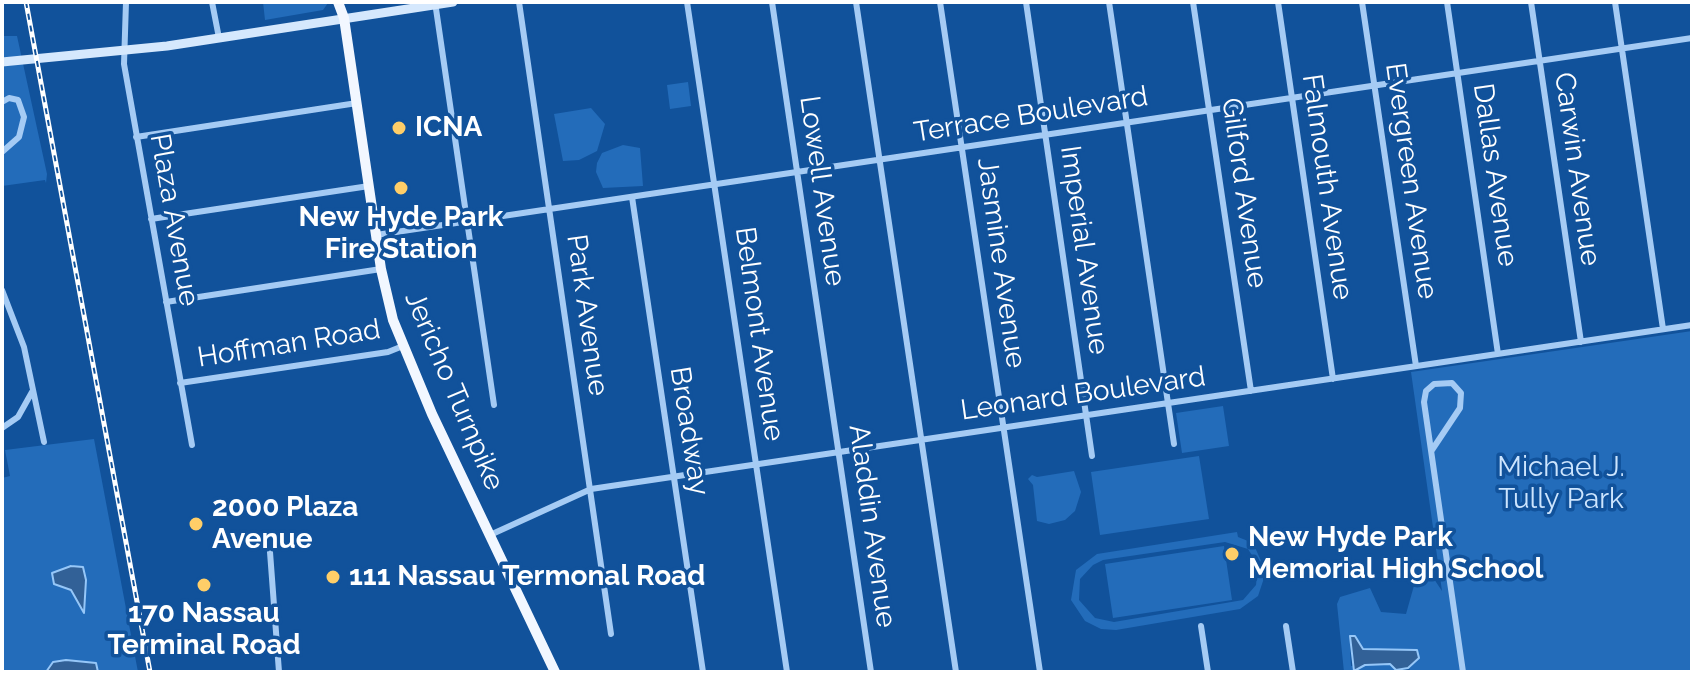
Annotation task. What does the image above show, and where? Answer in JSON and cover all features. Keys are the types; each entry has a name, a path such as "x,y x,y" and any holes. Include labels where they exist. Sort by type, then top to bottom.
{"main road":[{"name":"Jericho Turnpike","path":"338,2 344,18 381,269 390,309 403,346 555,672"},
{"name":"Jericho Turnpike","path":"344,18 347,2"},
{"path":"2,62 219,38 453,2"}],"street":[{"name":"Plaza Avenue","path":"126,2 123,50 192,445"},
{"path":"212,2 219,38"},
{"name":"Park Avenue","path":"519,2 611,634"},
{"name":"Belmont Avenue","path":"687,2 787,672"},
{"name":"Lowell Avenue","path":"772,2 829,386"},
{"path":"856,2 956,672"},
{"name":"Jasmine Avenue","path":"940,2 1040,672"},
{"name":"Imperial Avenue","path":"1026,2 1092,456"},
{"path":"1109,2 1174,444"},
{"name":"Gilford Avenue","path":"1193,2 1251,391"},
{"name":"Falmouth Avenue","path":"1278,2 1333,379"},
{"name":"Evergreen Avenue","path":"1362,2 1416,366"},
{"name":"Dallas Avenue","path":"1447,2 1498,354"},
{"name":"Carwin Avenue","path":"1531,2 1581,342"},
{"path":"1615,2 1663,329"},
{"path":"435,3 494,405"},
{"name":"Terrace Boulevard","path":"376,235 1692,38"},
{"path":"2,102 9,98 18,100 24,117 19,137 2,152"},
{"path":"136,137 357,103"},
{"path":"151,219 369,186"},
{"name":"Broadway","path":"632,197 703,672"},
{"path":"166,302 381,269"},
{"path":"2,290 24,347 44,442"},
{"name":"Leonard Boulevard","path":"490,535 591,489 1692,325"},
{"name":"Hoffman Road","path":"180,383 388,352 403,346"},
{"path":"1432,450 1460,408 1461,393 1452,383 1439,382 1426,391 1424,402 1463,672"},
{"name":"Aladdin Avenue","path":"829,386 871,672"},
{"path":"2,428 18,417 32,390"},
{"path":"18,417 38,418"},
{"path":"270,552 279,672"},
{"path":"1201,626 1208,672"},
{"path":"1286,626 1293,672"}],"green space":[{"path":"263,2 328,3 323,10 265,20"},
{"path":"2,36 17,36 47,174 46,183 45,180 2,186"},
{"path":"688,82 691,106 670,109 667,85"},
{"path":"591,108 605,124 597,151 579,160 563,161 554,114"},
{"path":"623,145 640,148 643,186 603,188 596,172 597,163 602,153"},
{"name":"Michael J. Tully Park","path":"1692,331 1692,672 1411,672 1408,666 1417,650 1363,649 1354,636 1350,645 1351,666 1390,664 1396,670 1344,672 1337,604 1340,597 1370,588 1381,612 1406,614 1415,582 1434,579 1442,591 1411,372"},
{"path":"1223,406 1229,446 1182,453 1176,413"},
{"path":"94,439 138,672 2,672 2,478 10,476 5,450"},
{"path":"1199,456 1209,519 1100,535 1091,472"},
{"path":"1074,471 1081,492 1075,511 1065,520 1049,524 1037,521 1033,485 1028,479 1032,475 1037,477"},
{"path":"1237,532 1238,537 1253,543 1266,572 1258,596 1240,609 1116,630 1101,629 1085,621 1071,600 1076,570 1097,554","holes":["1225,542 1248,549 1258,565 1256,585 1243,600 1114,622 1095,618 1079,600 1080,579 1093,565 1103,560"]},
{"path":"1224,546 1232,600 1113,618 1105,564"}],"shaded area":[{"path":"71,566 83,567 86,580 84,613 71,590 54,584 52,573"},
{"path":"1350,636 1355,636 1363,649 1417,650 1419,658 1408,668 1396,670 1390,664 1365,665 1354,671"},
{"path":"53,662 96,663 98,672 46,672"}],"railway":[{"path":"26,2 150,672"}],"place":[{"name":"ICNA","path":"399,128"},
{"name":"New Hyde Park Fire Station","path":"401,188"},
{"name":"2000 Plaza Avenue","path":"196,524"},
{"name":"New Hyde Park Memorial High School","path":"1232,554"},
{"name":"111 Nassau Termonal Road","path":"333,577"},
{"name":"170 Nassau Terminal Road","path":"204,585"}]}
